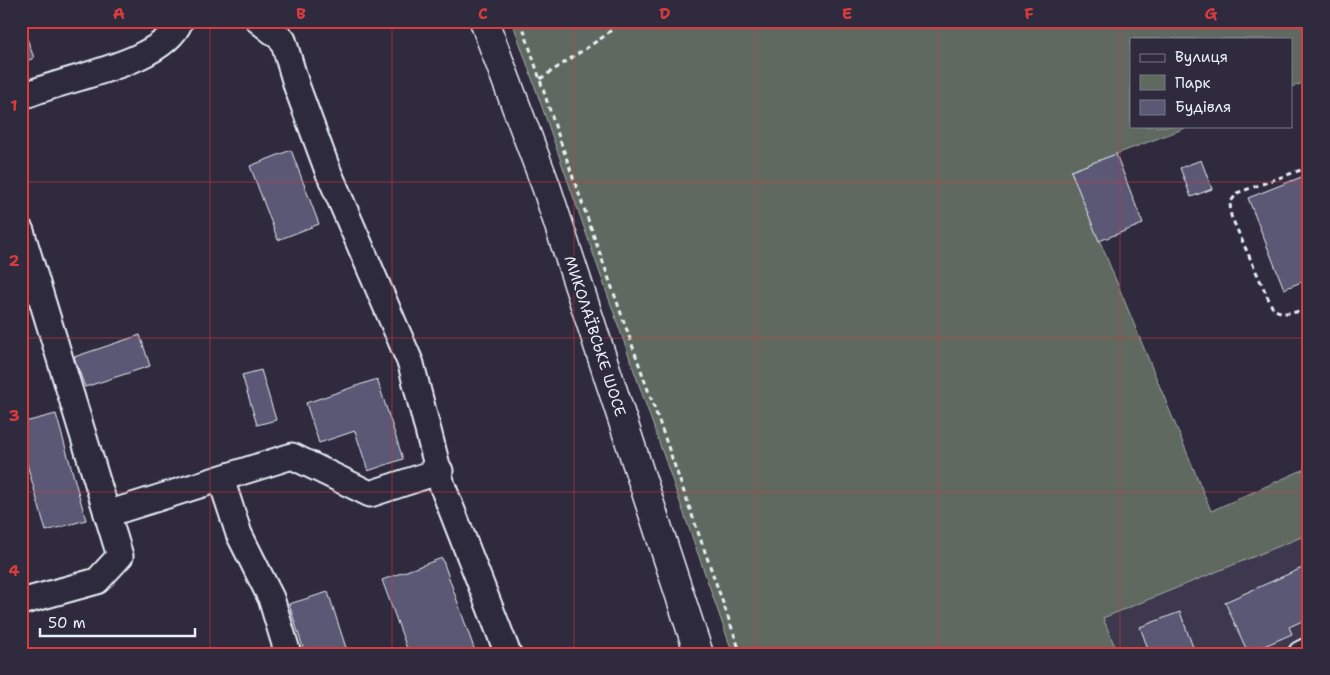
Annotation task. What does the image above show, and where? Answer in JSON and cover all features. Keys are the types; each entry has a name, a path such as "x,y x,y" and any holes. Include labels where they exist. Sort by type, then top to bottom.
{"main road":[{"name":"МИКОЛАЇВСЬКЕ ШОСЕ","path":"484,21 546,186 700,654"}],"lane":[{"path":"21,97 132,60 159,46 177,29 180,21"},
{"path":"259,21 283,40 297,87 328,171 411,364 440,471 442,485 508,654"},
{"path":"21,231 120,556 97,581 21,602"},
{"path":"107,514 292,456 370,494 440,471"},
{"path":"221,479 238,534 271,598 288,654"},
{"path":"1301,654 1309,650"}],"path":[{"path":"520,21 741,654"},
{"path":"540,79 603,37 622,21"},
{"path":"1309,167 1237,194 1230,204 1231,216 1273,309 1282,314 1294,314 1309,307"}],"shaded area":[{"path":"1309,534 1309,654 1118,654 1103,618"}],"green space":[{"path":"512,21 1309,21 1309,81 1292,87 1292,38 1130,38 1130,128 1186,128 1071,171 1211,511 1309,467 1309,534 1103,618 1118,654 733,654"}],"building":[{"path":"25,33 34,58 21,63 21,34"},
{"path":"291,150 319,224 278,240 250,166"},
{"path":"1116,154 1143,224 1099,241 1071,171"},
{"path":"1201,160 1212,189 1191,197 1180,168"},
{"path":"1309,174 1309,279 1284,289 1248,198"},
{"path":"140,335 150,366 85,387 74,357"},
{"path":"261,370 276,420 257,425 242,375"},
{"path":"377,379 403,459 368,471 355,431 319,443 306,403"},
{"path":"56,414 86,520 46,531 21,443 21,423"},
{"path":"442,558 476,654 409,654 382,580"},
{"path":"1309,565 1309,618 1289,627 1292,634 1248,653 1225,602"},
{"path":"328,592 348,654 305,654 289,604"},
{"path":"1180,612 1194,650 1185,654 1150,654 1140,627"}]}
